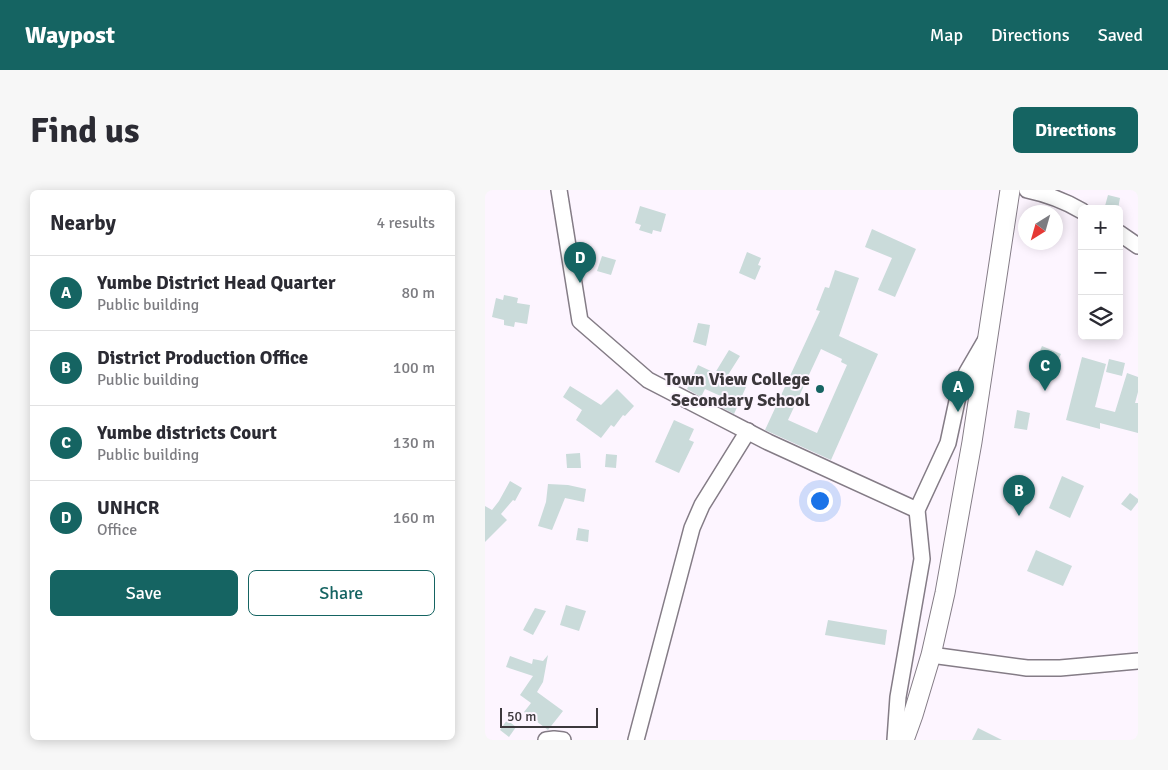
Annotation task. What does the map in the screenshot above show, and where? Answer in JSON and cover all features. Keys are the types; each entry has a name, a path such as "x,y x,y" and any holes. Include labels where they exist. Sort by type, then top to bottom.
{"main road":[{"path":"904,740 931,655 945,593 972,442 1010,190"}],"street":[{"path":"559,190 580,321 648,380 768,442 917,510"},
{"path":"1027,190 1040,193 1078,209"},
{"path":"1123,236 1138,246"},
{"path":"895,740 899,697 922,559 917,510 948,443 960,387 988,334"},
{"path":"636,740 692,528 701,505 748,431"},
{"path":"931,655 1027,668 1059,668 1138,661"}],"building":[{"path":"1108,195 1120,198 1119,205 1105,205"},
{"path":"640,206 666,214 661,232 653,230 652,234 639,230 641,225 635,223"},
{"path":"872,229 916,249 895,297 878,290 892,258 865,247"},
{"path":"747,252 761,258 758,265 761,266 755,280 739,273"},
{"path":"602,256 616,260 611,275 597,271"},
{"path":"835,270 859,278 839,336 878,354 831,460 765,430 820,311 816,310 825,287 829,288","holes":["821,349 842,359 841,362 847,365 817,433 788,420"]},
{"path":"504,295 518,298 517,303 530,305 527,324 515,322 514,327 504,325 504,320 492,317 496,298 503,300"},
{"path":"698,323 710,325 706,346 693,342"},
{"path":"1042,346 1061,354 1049,381 1031,373"},
{"path":"729,350 740,356 726,378 746,387 734,414 721,407 725,398 705,389 701,397 687,389 698,365 715,373"},
{"path":"1082,357 1106,364 1095,407 1115,412 1127,373 1138,377 1138,392 1135,403 1138,403 1138,433 1100,423 1100,429 1066,420"},
{"path":"1109,359 1125,363 1122,376 1106,372"},
{"path":"570,386 601,405 617,389 634,406 625,416 623,415 614,427 611,425 601,438 576,420 582,410 563,397"},
{"path":"1017,410 1030,413 1027,430 1014,428"},
{"path":"674,420 694,429 689,440 694,442 679,473 655,462"},
{"path":"580,453 581,468 567,468 566,454"},
{"path":"606,454 617,455 616,468 605,467"},
{"path":"1062,476 1084,486 1070,518 1049,508"},
{"path":"510,481 522,488 515,501 513,500 501,514 507,520 485,542 485,506 492,510"},
{"path":"548,484 568,485 586,489 584,502 565,498 552,530 538,526 546,502"},
{"path":"1130,493 1138,499 1138,502 1131,511 1121,504"},
{"path":"578,528 589,530 588,542 576,540"},
{"path":"1036,550 1072,566 1063,586 1027,571"},
{"path":"566,605 586,611 579,631 560,625"},
{"path":"535,608 546,611 533,635 523,630"},
{"path":"828,620 887,630 885,645 825,635"},
{"path":"548,655 543,682 537,692 563,711 548,730 524,712 531,703 520,695 533,676 506,667 510,656 532,664 533,659 543,661"},
{"path":"507,720 516,727 509,737 500,730"},
{"path":"978,728 1002,740 972,740"}],"place":[{"name":"UNHCR","path":"580,283"},
{"name":"Town View College Secondary School","path":"820,389"},
{"name":"Yumbe districts Court","path":"1045,391"},
{"name":"Yumbe District Head Quarter","path":"958,412"},
{"name":"District Production Office","path":"1019,516"}]}
